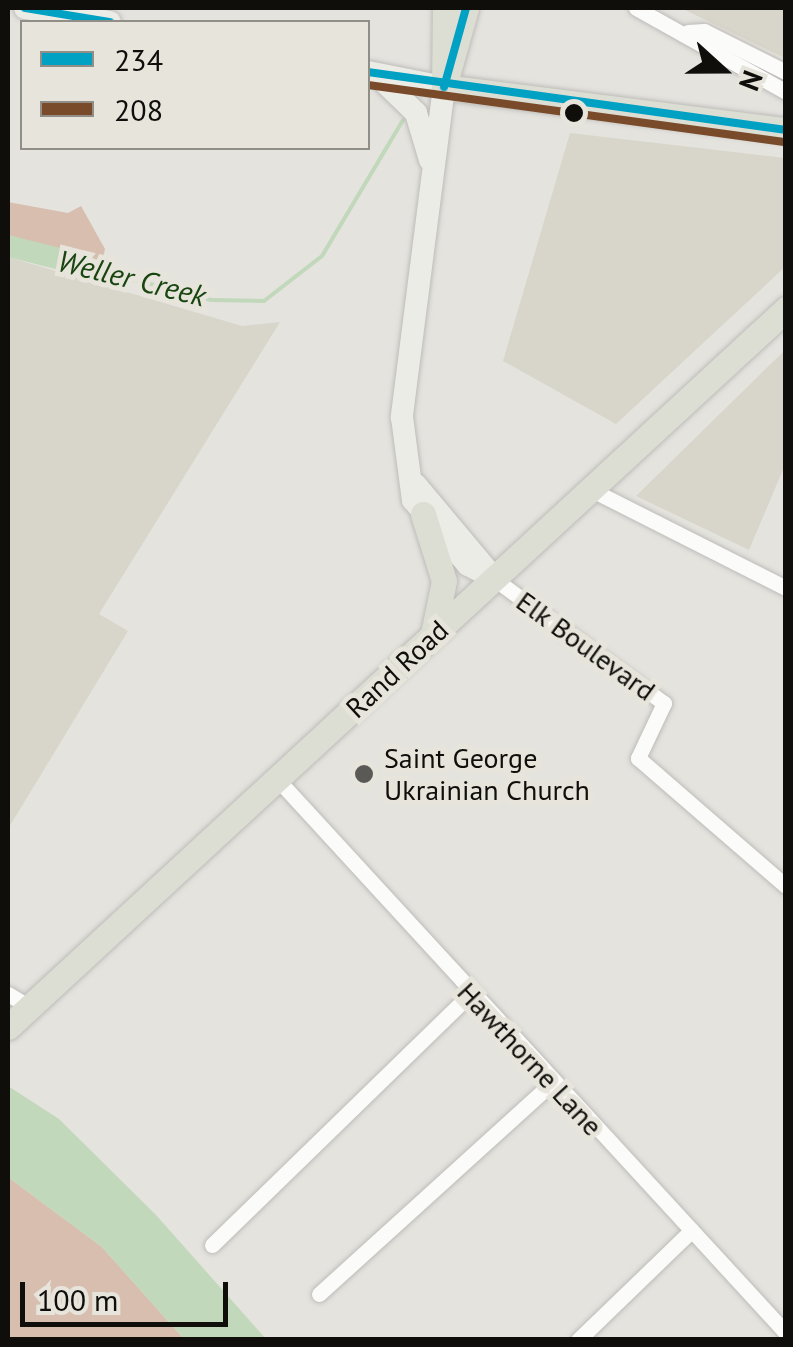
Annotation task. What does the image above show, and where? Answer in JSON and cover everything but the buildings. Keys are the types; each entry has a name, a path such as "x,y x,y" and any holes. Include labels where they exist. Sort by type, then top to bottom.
{"main road":[{"path":"25,8 96,16"},
{"name":"Elk Boulevard","path":"445,8 444,87 402,417 423,514 468,566 493,578"},
{"name":"Elk Boulevard","path":"444,87 466,8"},
{"path":"371,73 444,87 786,130"},
{"path":"371,73 416,112 432,175"},
{"name":"Rand Road","path":"8,1027 18,1000 278,781 588,488 786,309"},
{"name":"Elk Boulevard","path":"416,485 493,578"},
{"path":"423,514 444,582 432,636"}],"street":[{"path":"636,8 688,32 704,30 786,72"},
{"path":"688,32 697,46 786,92"},
{"path":"588,488 786,588"},
{"name":"Elk Boulevard","path":"493,578 664,703 638,758 786,886"},
{"name":"Hawthorne Lane","path":"278,781 470,995 782,1329"},
{"path":"212,1245 470,995"},
{"path":"319,1294 552,1083"},
{"path":"578,1340 692,1230"},
{"path":"766,1340 782,1329"}],"shaded area":[{"path":"681,8 785,8 785,58"},
{"path":"570,133 785,158 785,267 616,424 503,361"},
{"path":"8,202 68,213 81,206 105,249 102,262 8,235"},
{"path":"8,235 81,253 102,262 101,271 95,279 8,257"},
{"path":"8,257 242,326 280,322 99,614 128,631 8,829"},
{"path":"785,350 785,465 749,550 636,496"},
{"path":"8,1086 59,1119 156,1215 266,1339 184,1339 102,1247 8,1177"},
{"path":"8,1177 102,1247 184,1339 8,1339"}],"waterway":[{"name":"Weller Creek","path":"97,270 211,300 264,301 322,256 403,120"}],"transit line":[{"name":"234","path":"25,8 98,20"},
{"name":"234","path":"444,87 466,8"},
{"name":"234","path":"370,72 786,130"},
{"name":"208","path":"370,85 784,142"}],"place":[{"name":"Saint George Ukrainian Church","path":"364,774"}]}
